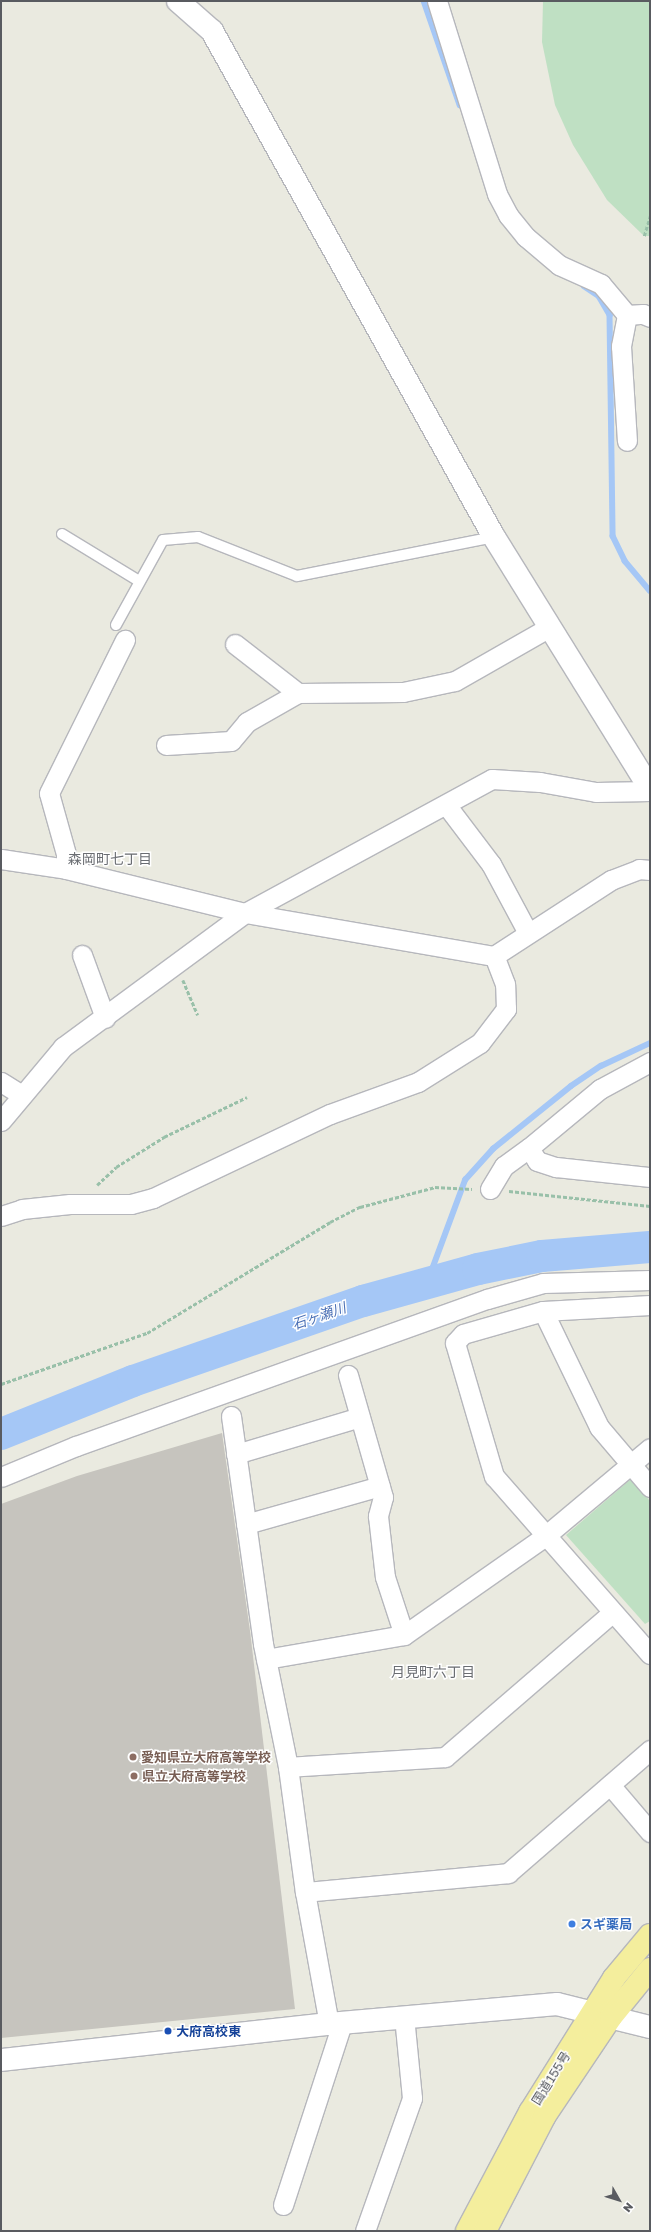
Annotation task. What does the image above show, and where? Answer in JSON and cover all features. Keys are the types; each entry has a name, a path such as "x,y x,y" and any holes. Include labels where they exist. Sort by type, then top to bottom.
{"highway":[{"name":"国道155号","path":"485,2231 544,2117 602,2014 650,1935"},
{"name":"国道155号","path":"467,2231 530,2112 602,2014 650,1969"}],"street":[{"path":"178,1 212,31 494,537 548,628 650,790"},
{"path":"437,1 497,194 508,215 526,237 559,265 600,284 627,315"},
{"path":"627,315 643,314 650,317"},
{"path":"627,315 621,346 627,441"},
{"path":"166,745 231,741 247,722 298,693 403,692 455,681 548,628"},
{"path":"66,869 66,854 48,793 120,632"},
{"path":"235,644 298,693"},
{"path":"1,1121 63,1047 105,1018 245,913 447,806 492,779 540,782 596,792 650,790"},
{"path":"447,806 491,864 528,933"},
{"path":"1,859 66,869 245,913 494,956 611,880 639,869 650,870"},
{"path":"82,955 105,1018"},
{"path":"1,1216 22,1209 131,1204 153,1198 330,1114 418,1082 480,1043 506,1009 505,984 494,956"},
{"path":"490,1189 504,1166 529,1148 600,1089 650,1062"},
{"path":"1,1082 22,1095"},
{"path":"529,1148 537,1161 556,1167 650,1177"},
{"path":"1,1478 83,1443 487,1299 543,1283 650,1280"},
{"path":"650,1305 543,1311 463,1334 455,1343 494,1476 544,1537 650,1654"},
{"path":"543,1311 599,1427 650,1487"},
{"path":"348,1375 383,1497 378,1516 385,1577 404,1635"},
{"path":"231,1416 266,1659 288,1767 305,1892 336,2023 284,2205"},
{"path":"236,1454 360,1417"},
{"path":"266,1659 404,1635 544,1537 650,1448"},
{"path":"246,1524 380,1486"},
{"path":"288,1767 445,1757 612,1613"},
{"path":"305,1892 508,1873 650,1750"},
{"path":"610,1785 650,1832"},
{"path":"1,2060 404,2016 557,2004 650,2027"},
{"path":"365,2231 412,2098 404,2016"}],"lane":[{"path":"62,534 139,581"},
{"path":"120,632 139,581 163,540 198,537 297,576 494,537"}],"path":[{"path":"644,236 650,216"},
{"path":"176,964 198,1015"},
{"path":"86,1205 93,1188 116,1167 164,1137 247,1097"},
{"path":"1,1384 147,1333 330,1222 360,1207 435,1187 490,1189 650,1206"}],"green space":[{"path":"543,1 650,1 650,236 644,236 607,200 573,145 555,105 542,42"},
{"path":"631,1479 650,1501 650,1621 645,1624 566,1535"}],"building":[{"name":"愛知県立大府高等学校","path":"222,1433 250,1631 295,2009 1,2038 1,1504 77,1476"}],"waterway":[{"path":"424,1 460,105"},
{"path":"584,286 599,296 610,315 613,536 625,561 650,591"},
{"path":"427,1283 465,1180 493,1149 571,1086 601,1066 650,1043"},
{"name":"石ヶ瀬川","path":"1,1434 133,1381 363,1301 478,1269 542,1256 650,1247"}],"place":[{"name":"愛知県立大府高等学校","path":"133,1757"},
{"name":"県立大府高等学校","path":"134,1776"},
{"name":"スギ薬局","path":"572,1924"},
{"name":"大府高校東","path":"168,2031"}],"district":[{"name":"森岡町七丁目","path":"110,859"},
{"name":"月見町六丁目","path":"433,1672"}]}
